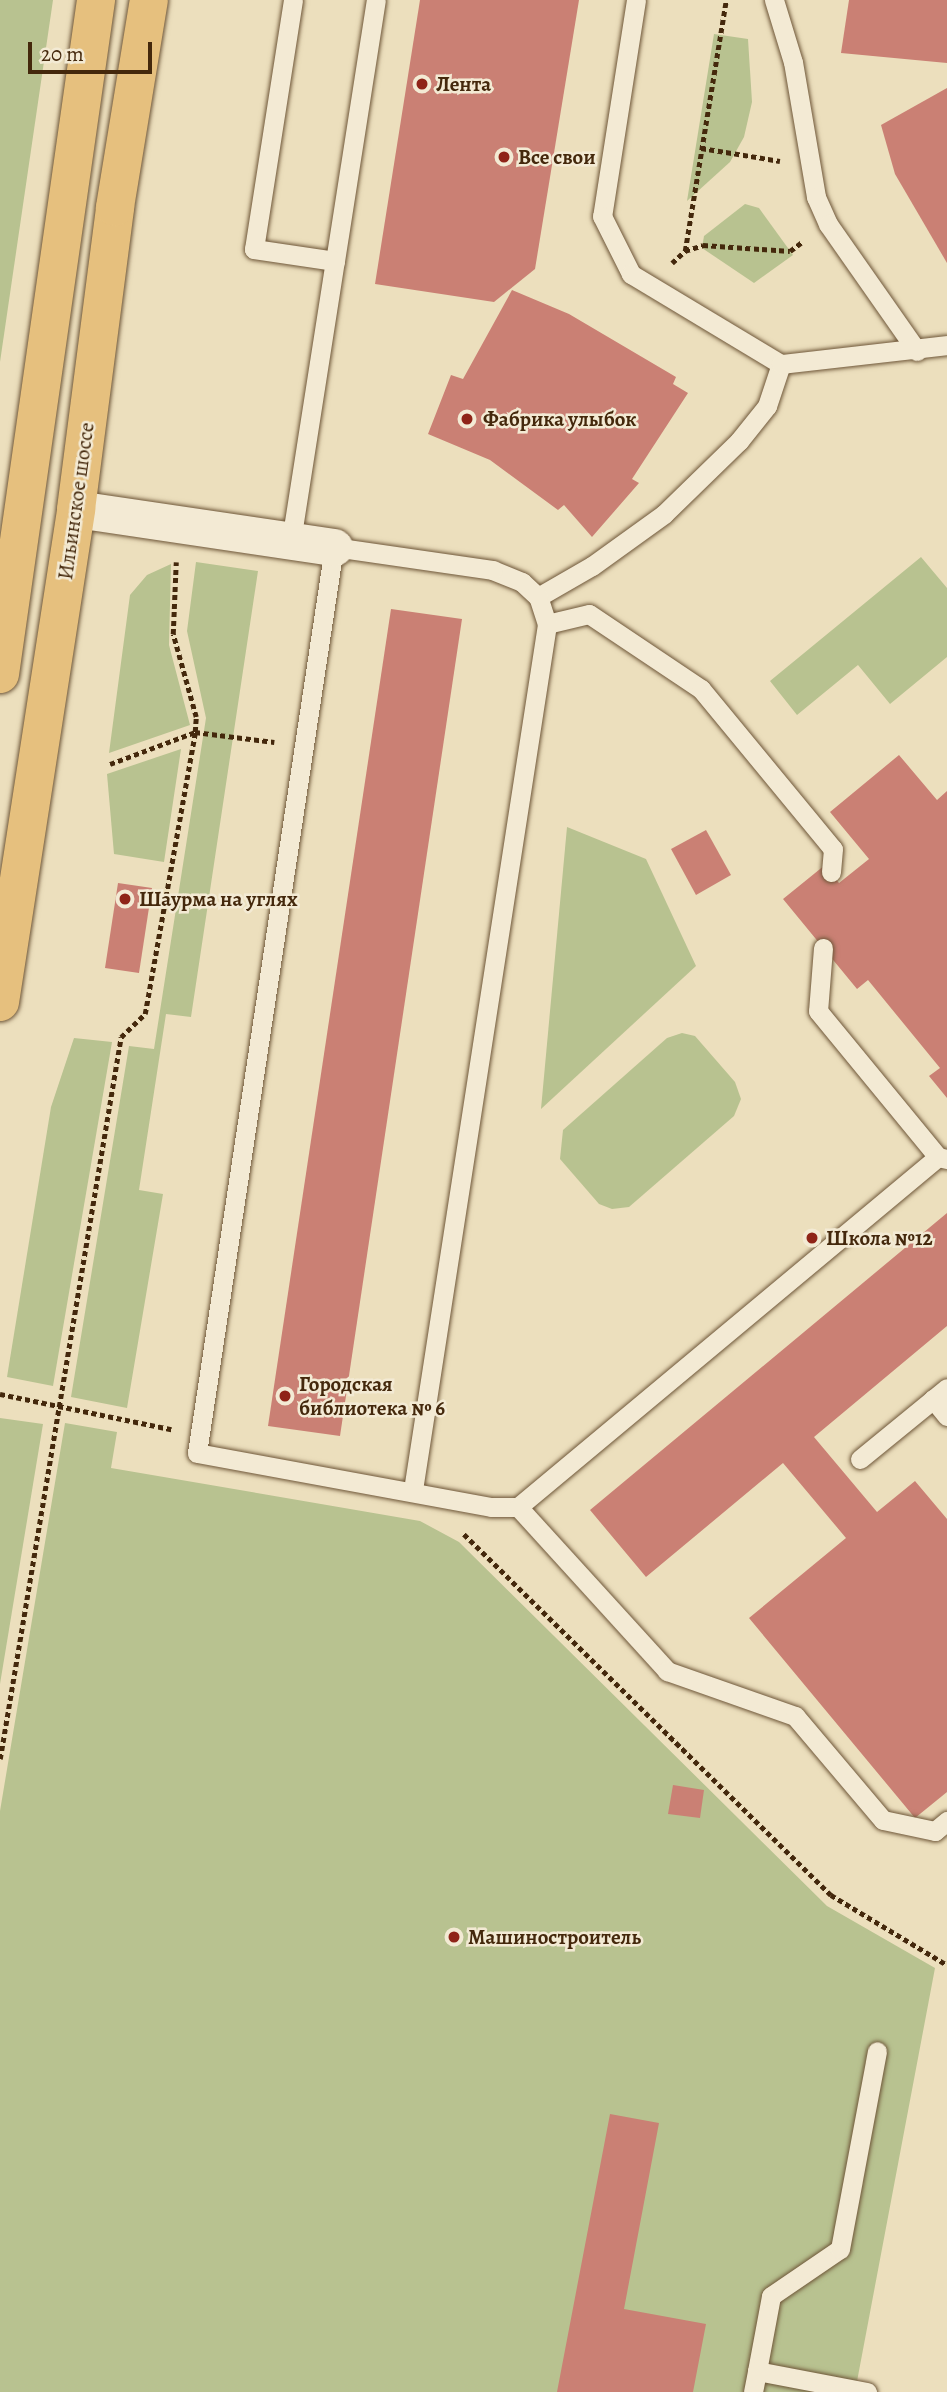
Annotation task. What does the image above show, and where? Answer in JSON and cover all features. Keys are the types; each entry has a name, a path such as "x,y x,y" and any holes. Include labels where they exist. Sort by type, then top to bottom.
{"main road":[{"path":"0,674 96,0"},
{"name":"Ильинское шоссе","path":"0,1002 76,509 115,207 149,0"}],"street":[{"path":"76,509 334,547"}],"lane":[{"path":"293,0 254,249 335,261"},
{"path":"291,541 376,0"},
{"path":"636,0 602,216 631,274 781,365 917,351 947,345"},
{"path":"774,0 793,62 816,197 828,224 917,351"},
{"path":"538,597 592,566 664,514 738,441 767,406 781,365"},
{"path":"413,1490 547,624 538,597 522,582 493,570 334,547 197,1453 413,1490 491,1507 518,1507 942,1158 818,1011 823,948"},
{"path":"547,624 589,614 701,689 833,849 831,872"},
{"path":"860,1459 940,1394 947,1416"},
{"path":"518,1507 667,1671 795,1716 883,1820 943,1833"},
{"path":"753,2392 771,2296 839,2249 877,2051"},
{"path":"757,2371 867,2392"}],"path":[{"path":"685,251 726,0"},
{"path":"701,148 782,161 809,156"},
{"path":"649,285 685,251 703,245 790,251 828,224"},
{"path":"0,1759 121,1037 145,1014 195,732 196,718 173,634 178,524"},
{"path":"110,764 195,732 304,746"},
{"path":"0,1394 200,1435"},
{"path":"463,1532 831,1895 947,1965"}],"green space":[{"path":"0,0 53,0 0,362"},
{"path":"714,34 748,39 752,102 744,137 730,162 687,201"},
{"path":"745,204 759,208 793,255 754,283 702,248 704,236"},
{"path":"921,557 947,588 947,657 890,704 858,665 797,715 770,681"},
{"path":"196,562 258,571 191,1017 166,1014 139,1190 163,1194 127,1408 71,1397 129,1046 154,1049 206,718 187,631"},
{"path":"171,564 169,645 190,725 109,753 130,595 147,575"},
{"path":"181,749 164,862 114,854 107,774"},
{"path":"567,827 646,859 696,966 541,1109"},
{"path":"682,1033 695,1036 735,1082 741,1099 734,1116 629,1207 612,1209 599,1204 560,1159 563,1130 667,1038"},
{"path":"74,1038 112,1042 53,1386 7,1377 51,1107"},
{"path":"0,1418 43,1424 0,1684"},
{"name":"Машиностроитель","path":"65,1423 117,1432 111,1468 420,1521 459,1542 827,1906 935,1968 855,2392 0,2392 0,1811"}],"building":[{"path":"420,0 579,0 535,269 494,302 375,284"},
{"path":"849,0 947,0 947,63 841,53"},
{"path":"947,88 947,263 895,174 881,125"},
{"path":"512,290 569,314 676,377 673,384 688,393 632,479 639,483 592,537 564,505 558,510 490,460 428,434 451,375 463,379"},
{"path":"391,609 462,619 340,1436 268,1426"},
{"path":"899,755 937,800 947,791 947,1098 929,1076 940,1068 868,980 857,989 783,899 825,865 839,883 869,859 830,812"},
{"path":"706,830 731,875 696,895 671,849"},
{"path":"118,883 152,888 139,973 105,968"},
{"path":"947,1213 947,1326 814,1437 877,1512 915,1481 947,1519 947,1792 915,1818 749,1618 846,1538 783,1463 646,1577 590,1510"},
{"path":"673,1785 704,1790 700,1818 668,1814"},
{"path":"610,2114 659,2123 624,2309 706,2324 693,2392 557,2392"}],"place":[{"name":"Лента","path":"422,84"},
{"name":"Все свои","path":"504,157"},
{"name":"Фабрика улыбок","path":"467,419"},
{"name":"Шаурма на углях","path":"125,899"},
{"name":"Школа №12","path":"812,1238"},
{"name":"Городская библиотека № 6","path":"285,1396"},
{"name":"Машиностроитель","path":"454,1937"}]}
